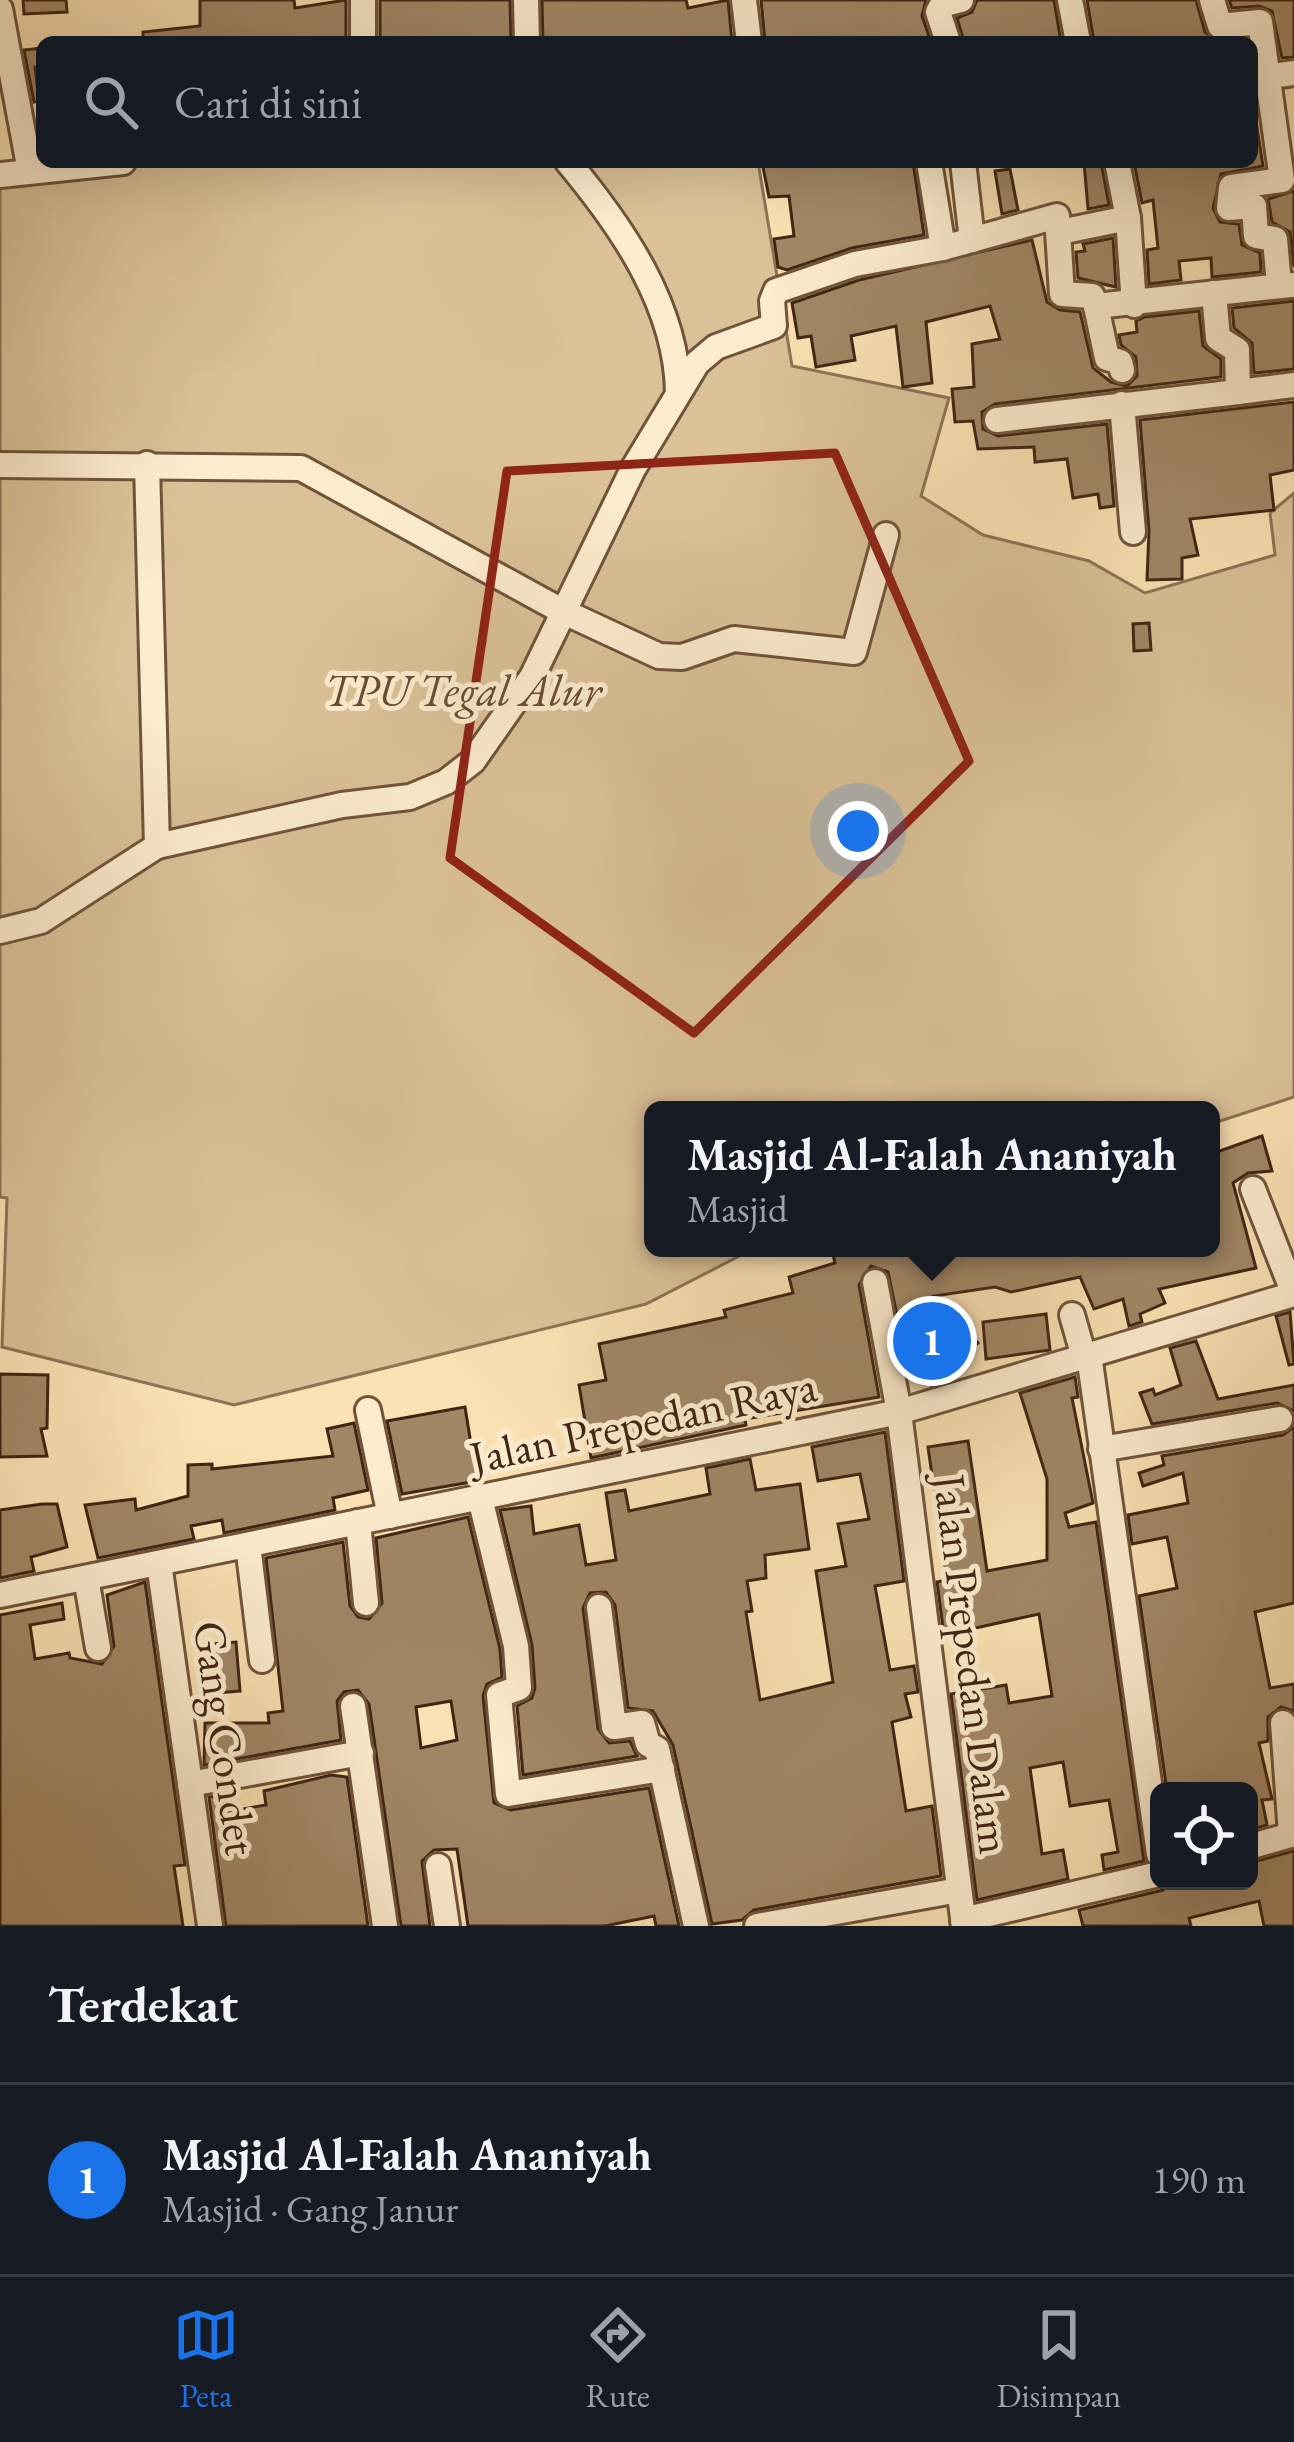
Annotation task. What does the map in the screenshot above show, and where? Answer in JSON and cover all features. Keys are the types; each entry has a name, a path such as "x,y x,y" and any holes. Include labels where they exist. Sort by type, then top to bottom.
{"street":[{"path":"363,0 363,36"},
{"path":"526,0 527,36"},
{"path":"744,0 748,36"},
{"path":"946,36 938,12 942,4 962,0"},
{"path":"1070,0 1077,36"},
{"path":"1096,306 1286,285 1275,239 1256,236 1254,206 1229,208 1231,187 1282,180 1272,76 1260,22 1220,26 1212,0"},
{"path":"0,9 29,171"},
{"path":"0,175 60,168"},
{"path":"572,168 654,290 671,334 678,395"},
{"path":"930,168 943,248"},
{"path":"964,168 972,240"},
{"path":"1118,168 1128,218 1134,305"},
{"path":"0,931 41,921 157,846 342,805 410,796 446,782 499,729 532,676 560,610 641,454 706,353 774,326 772,301 779,290 855,264 943,248 1057,215 1062,294 1092,296 1108,358 1120,362 1122,370"},
{"path":"1060,232 1128,218"},
{"path":"1214,293 1218,338 1237,350 1238,392"},
{"path":"998,420 1294,385"},
{"path":"1123,404 1133,532"},
{"path":"148,464 157,846"},
{"path":"0,465 301,468 560,610 659,656 682,657 734,639 854,652 886,536"},
{"path":"1253,1189 1294,1294"},
{"name":"Jalan Prepedan Dalam","path":"875,1282 899,1412 963,1923"},
{"name":"Jalan Prepedan Raya","path":"0,1595 899,1412 1294,1294"},
{"path":"1072,1315 1086,1356 1150,1791"},
{"path":"368,1410 390,1516"},
{"path":"1101,1449 1280,1419"},
{"path":"480,1498 516,1646 519,1688 499,1695 508,1794 662,1769"},
{"path":"358,1522 366,1603"},
{"path":"248,1545 262,1660"},
{"name":"Gang Condet","path":"159,1563 210,1926"},
{"path":"86,1578 98,1648"},
{"path":"599,1607 614,1727 642,1723 662,1769 696,1926"},
{"path":"353,1706 385,1926"},
{"path":"1258,1845 1293,1835 1283,1723"},
{"path":"190,1784 361,1753"},
{"path":"438,1866 447,1926"},
{"path":"963,1923 1150,1876"},
{"path":"757,1926 959,1890"}],"highlighted area":[{"path":"835,453 969,761 694,1033 450,858 507,471"}],"green space":[{"name":"TPU Tegal Alur","path":"71,168 759,168 792,366 949,398 921,496 983,535 1089,561 1145,593 1275,555 1270,513 1294,493 1294,1097 1220,1121 1220,1101 644,1101 644,1257 737,1257 646,1304 234,1405 2,1347 7,1198 0,1197 0,180"}],"building":[{"path":"23,0 66,0 67,12 24,14"},
{"path":"200,0 294,0 295,8 346,0 346,36 143,36 143,32 200,26"},
{"path":"380,0 510,0 511,36 380,36"},
{"path":"542,0 686,0 688,8 728,0 731,36 543,36"},
{"path":"761,0 926,0 922,16 929,36 764,36"},
{"path":"977,0 1054,0 1060,36 962,36 957,18 972,12"},
{"path":"1087,0 1196,0 1210,36 1093,36"},
{"path":"1229,0 1294,0 1294,57 1282,58 1272,11 1259,6 1232,8"},
{"path":"36,49 36,102 34,102 24,50"},
{"path":"763,168 914,168 924,235 852,248 787,270 778,267 774,239 794,236 789,196 769,197"},
{"path":"1085,168 1102,168 1109,205 1088,209"},
{"path":"1135,168 1252,168 1221,174 1213,208 1220,222 1239,224 1242,245 1260,253 1261,272 1212,277 1211,258 1179,261 1181,280 1149,284 1147,250 1158,248 1153,200 1142,203"},
{"path":"1010,169 1018,210 1002,214 995,171"},
{"path":"1294,191 1294,267 1290,232 1272,222 1268,199"},
{"path":"1113,238 1116,287 1078,278 1076,252 1085,251 1083,244"},
{"path":"1032,240 1047,302 1060,310 1080,312 1093,368 1111,382 1127,386 1137,376 1136,357 1121,345 1119,335 1137,332 1136,321 1145,317 1199,311 1203,346 1221,359 1221,377 995,404 982,412 983,429 998,436 1107,424 1114,506 1100,508 1098,494 1073,498 1067,459 1035,462 1034,447 978,449 973,421 955,422 952,389 974,387 972,344 1000,339 990,306 926,322 932,383 903,387 896,326 851,336 855,360 816,367 811,336 798,338 792,303 859,280"},
{"path":"1294,301 1294,369 1254,373 1252,343 1234,328 1232,308"},
{"path":"1294,402 1294,470 1270,475 1274,510 1190,519 1198,555 1182,558 1182,579 1147,580 1149,531 1140,420"},
{"path":"1149,623 1151,650 1134,651 1133,624"},
{"path":"1262,1136 1272,1171 1248,1173 1233,1183 1256,1268 1159,1289 1165,1303 1140,1314 1142,1322 1129,1326 1123,1299 1094,1309 1080,1277 1011,1292 995,1287 934,1296 940,1303 932,1304 936,1329 961,1325 978,1343 931,1385 906,1359 888,1272 871,1266 859,1285 879,1397 745,1419 746,1425 591,1458 579,1385 606,1380 599,1344 726,1317 724,1310 793,1293 789,1277 835,1263 834,1257 1220,1257 1220,1151"},
{"path":"1290,1312 1294,1364 1289,1365 1276,1316"},
{"path":"1046,1314 1050,1350 986,1359 983,1322"},
{"path":"1196,1341 1218,1399 1294,1385 1294,1411 1277,1403 1152,1424 1140,1393 1153,1389 1155,1395 1181,1385 1170,1348"},
{"path":"0,1374 48,1375 47,1428 41,1429 47,1456 0,1457"},
{"path":"1075,1377 1078,1397 1072,1398 1093,1503 1065,1513 1069,1527 1096,1522 1144,1861 1104,1870 1102,1855 1118,1852 1109,1800 1070,1806 1063,1762 1030,1768 1042,1854 1063,1850 1068,1879 977,1900 951,1694 1006,1685 1009,1703 1052,1696 1039,1614 944,1635 937,1582 947,1580 928,1447 968,1441 987,1571 1047,1560 1047,1479 1020,1393"},
{"path":"465,1407 477,1481 402,1494 387,1421"},
{"path":"354,1423 368,1490 333,1498 335,1510 224,1533 222,1520 191,1526 194,1539 98,1558 85,1505 135,1499 136,1510 188,1496 188,1465 212,1464 212,1469 333,1456 327,1429"},
{"path":"1294,1427 1294,1603 1255,1612 1270,1688 1294,1684 1294,1711 1281,1707 1268,1717 1268,1741 1259,1743 1272,1799 1262,1800 1267,1825 1258,1828 1258,1782 1166,1782 1139,1596 1177,1588 1167,1537 1132,1544 1128,1515 1188,1503 1183,1473 1143,1486 1139,1473 1164,1465 1162,1456 1283,1435"},
{"path":"885,1432 904,1581 875,1586 890,1670 914,1666 918,1692 905,1694 911,1717 892,1722 906,1811 932,1806 941,1876 754,1910 742,1920 712,1924 673,1745 653,1711 628,1708 615,1605 606,1592 590,1593 583,1608 598,1729 609,1743 630,1741 637,1756 523,1775 517,1706 532,1698 535,1688 532,1645 500,1510 531,1506 534,1534 579,1525 586,1565 616,1560 606,1493 625,1490 629,1511 710,1494 706,1468 750,1459 756,1490 800,1484 809,1549 765,1555 766,1578 747,1581 752,1611 746,1612 760,1700 833,1682 816,1571 846,1566 838,1524 869,1519 860,1474 818,1481 812,1447"},
{"path":"57,1504 67,1547 31,1557 34,1571 0,1578 0,1510"},
{"path":"468,1517 500,1649 502,1677 487,1684 483,1696 494,1803 511,1810 649,1788 679,1926 656,1926 654,1916 605,1926 468,1926 457,1849 434,1850 422,1861 430,1926 401,1926 369,1704 358,1690 344,1692 337,1701 341,1740 204,1765 205,1723 269,1723 268,1713 283,1711 266,1558 343,1542 350,1606 358,1617 369,1619 382,1603 376,1538","holes":["451,1701 457,1740 421,1748 416,1707"]},
{"path":"145,1582 185,1865 174,1866 183,1926 0,1926 0,1615 62,1603 64,1619 30,1625 35,1659 69,1653 70,1658 102,1664 114,1646 107,1595"},
{"path":"236,1642 240,1691 202,1694 198,1645"},
{"path":"331,1775 347,1777 368,1926 226,1926 209,1797 224,1795 226,1812 266,1805 264,1791"},
{"path":"1294,1851 1294,1926 1264,1926 1259,1901 1189,1918 1191,1926 1083,1926 1079,1910 1163,1890 1258,1890 1258,1861"}],"place":[{"name":"Masjid Al-Falah Ananiyah","path":"932,1341"}]}
